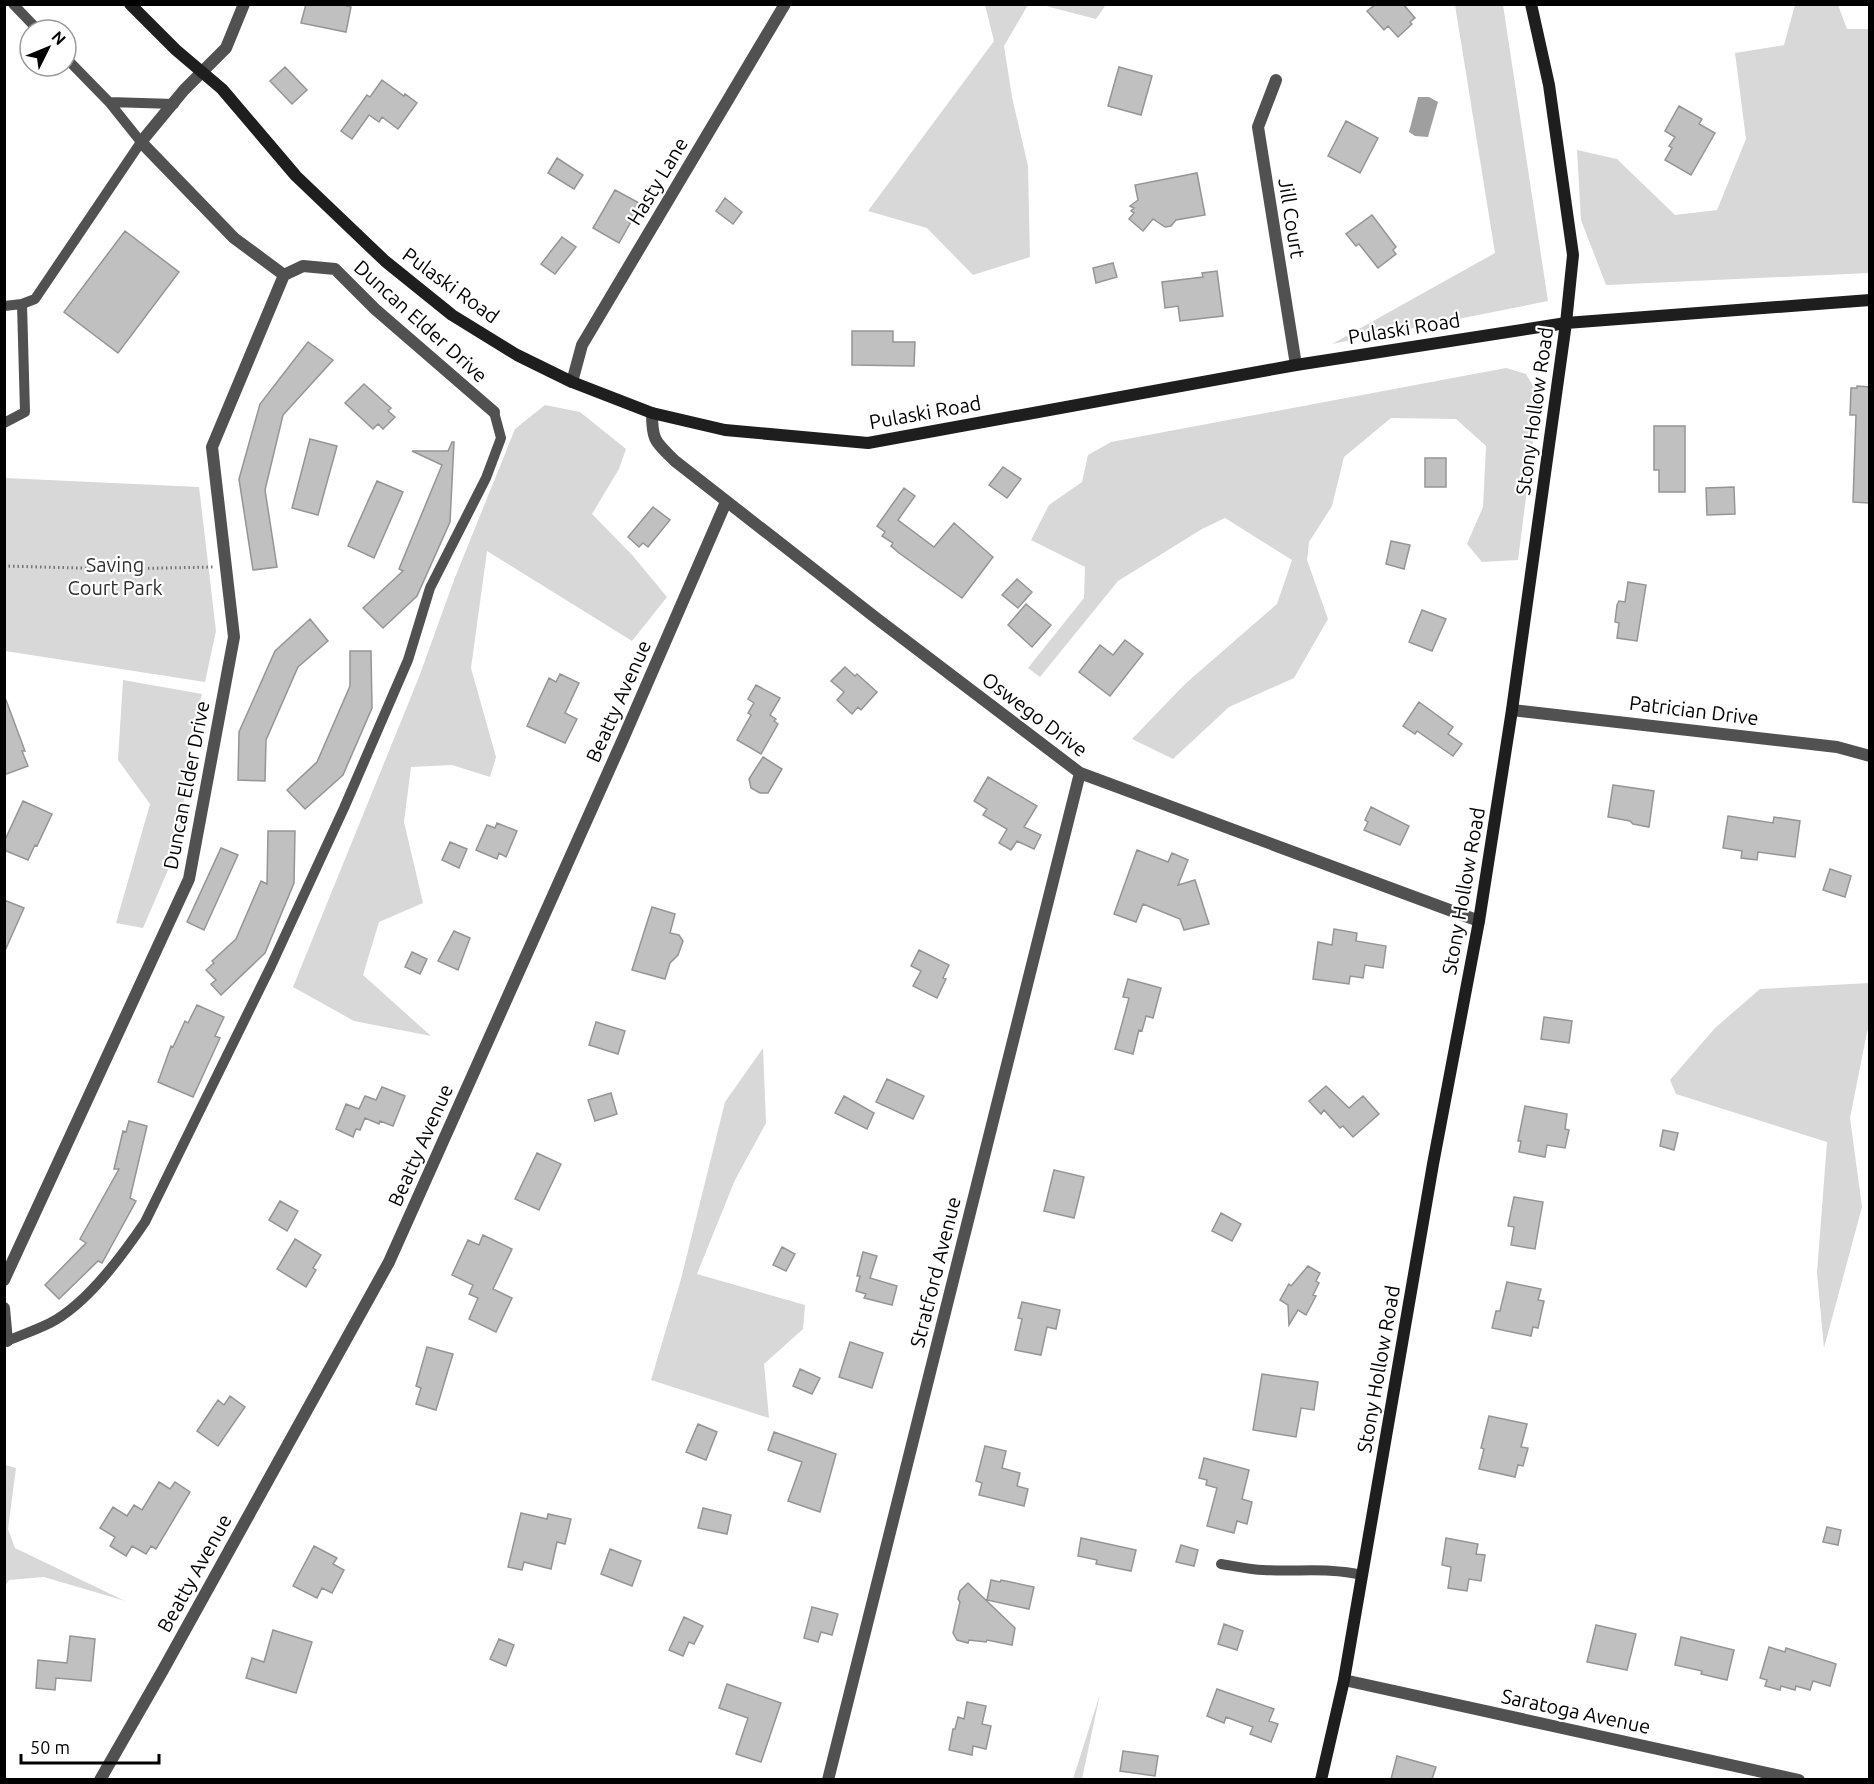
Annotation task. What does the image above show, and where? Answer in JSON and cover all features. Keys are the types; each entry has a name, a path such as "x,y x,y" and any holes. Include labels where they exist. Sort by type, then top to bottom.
{"main road":[{"name":"Pulaski Road","path":"130,4 176,50 222,89 296,176 385,261 452,315 518,355 572,382 652,413 725,430 868,443 1296,364 1566,323 1869,300"},
{"name":"Stony Hollow Road","path":"1321,1779 1344,1680 1433,1164 1479,921 1512,710 1566,323 1573,255 1549,85 1531,4"}],"street":[{"path":"244,4 226,48 184,90 141,142 234,238 284,275"},
{"name":"Hasty Lane","path":"572,382 582,345 786,4"},
{"name":"Jill Court","path":"1276,80 1258,127 1296,364"},
{"name":"Duncan Elder Drive","path":"4,1280 189,879 234,637 212,447 284,275 303,266 335,268 375,309 494,412"},
{"name":"Oswego Drive","path":"652,413 655,441 675,461 1080,773 1479,921"},
{"name":"Beatty Avenue","path":"100,1779 163,1670 389,1262 726,502"},
{"name":"Patrician Drive","path":"1512,710 1838,747 1869,756"},
{"name":"Stratford Avenue","path":"828,1779 1080,773"},
{"path":"4,1308 7,1341"},
{"name":"Saratoga Avenue","path":"1344,1680 1768,1777 1799,1779"}],"lane":[{"path":"13,4 26,18"},
{"path":"4,306 22,304 35,299 141,142 109,102 78,70"},
{"path":"109,102 174,104"},
{"path":"4,423 25,412 22,304"},
{"path":"7,1341 52,1322 85,1296 120,1259 145,1222 276,955 344,808 403,670 430,588 486,478 501,438 494,412"},
{"path":"1221,1564 1263,1570 1321,1569 1362,1575"}],"path":[{"path":"4,566 115,569 226,567"}],"green space":[{"path":"985,5 1028,5 1004,46 1012,97 1028,166 1030,257 973,275 927,228 868,211 994,41"},
{"path":"1042,5 1106,5 1096,19"},
{"path":"1455,5 1503,5 1548,301 1332,344 1495,253"},
{"path":"1795,5 1838,5 1847,29 1869,29 1869,273 1606,285 1581,220 1577,150 1617,159 1675,215 1717,210 1746,139 1735,53 1784,45"},
{"path":"1506,368 1526,374 1539,396 1518,560 1482,562 1467,544 1483,507 1486,446 1456,419 1391,418 1344,457 1332,506 1309,542 1307,560 1328,619 1294,678 1229,707 1173,759 1132,739 1185,684 1277,604 1292,560 1225,518 1202,529 1118,581 1040,677 1028,668 1084,598 1085,567 1031,540 1049,505 1082,482 1088,455 1111,442"},
{"path":"545,405 580,412 626,449 619,469 592,514 633,556 667,597 632,641 487,551 471,668 496,757 490,777 452,765 411,767 404,822 423,903 379,922 363,975 431,1036 354,1021 293,987 419,677 454,580 515,429"},
{"name":"Saving Court Park","path":"5,478 199,487 216,631 205,682 5,651"},
{"path":"123,680 202,694 189,744 180,842 143,928 116,923 150,804 118,760"},
{"path":"1869,983 1869,1028 1850,1118 1862,1207 1824,1348 1817,1273 1827,1142 1676,1094 1670,1080 1715,1028 1760,989"},
{"path":"763,1048 766,1123 735,1180 697,1274 805,1305 803,1329 764,1364 769,1418 651,1380 681,1279 725,1102"},
{"path":"5,1465 16,1468 8,1529 15,1548 125,1601 44,1577 9,1580 5,1586"},
{"path":"1100,1694 1082,1779 1073,1779"}],"shaded area":[{"path":"1418,97 1429,97 1438,102 1428,137 1415,136 1409,132"}],"building":[{"path":"306,4 340,4 351,7 346,32 301,23"},
{"path":"1376,4 1403,4 1415,18 1398,37 1388,26 1384,30 1367,11"},
{"path":"285,67 307,90 292,104 270,81"},
{"path":"1119,67 1152,76 1141,115 1108,106"},
{"path":"382,80 417,103 398,129 382,117 379,122 369,115 352,139 341,131 367,95 370,97"},
{"path":"1679,106 1702,119 1699,124 1715,133 1691,175 1665,160 1672,148 1669,146 1675,137 1665,131"},
{"path":"1346,121 1378,138 1360,173 1328,156"},
{"path":"557,158 583,175 574,189 548,173"},
{"path":"1197,173 1205,215 1176,220 1171,226 1165,227 1153,219 1143,231 1129,219 1134,213 1131,211 1134,208 1130,206 1138,200 1135,185"},
{"path":"615,190 641,204 619,243 593,228"},
{"path":"725,198 742,212 733,224 716,211"},
{"path":"1372,215 1396,247 1393,250 1396,254 1378,268 1359,244 1356,246 1346,234"},
{"path":"125,231 179,272 118,353 64,312"},
{"path":"562,237 576,247 555,274 541,264"},
{"path":"1113,263 1117,277 1096,283 1093,268"},
{"path":"1217,271 1223,316 1180,321 1178,306 1165,308 1162,282 1203,277 1202,273"},
{"path":"852,331 893,331 893,342 915,342 914,366 852,365"},
{"path":"308,342 333,360 283,415 265,490 277,567 253,570 239,479 260,404"},
{"path":"364,384 391,408 388,411 395,417 383,429 378,424 373,429 345,403"},
{"path":"1857,386 1869,387 1869,503 1853,502 1856,415 1850,415 1851,388 1857,388"},
{"path":"1654,426 1685,426 1685,492 1659,492 1659,470 1654,470"},
{"path":"310,439 337,446 318,515 292,508"},
{"path":"454,442 450,522 417,596 383,628 363,608 403,571 399,569 442,465 412,451 448,451"},
{"path":"1425,458 1446,458 1446,487 1425,487"},
{"path":"1003,467 1021,479 1007,498 989,485"},
{"path":"377,481 403,492 374,558 348,546"},
{"path":"1734,487 1735,514 1707,515 1706,488"},
{"path":"904,488 915,496 898,520 934,547 954,523 993,557 962,598 899,553 891,546 893,543 882,536 885,532 877,526"},
{"path":"653,507 670,520 648,547 643,543 639,547 628,537"},
{"path":"1391,541 1410,545 1404,569 1386,564"},
{"path":"1017,579 1032,592 1018,608 1002,595"},
{"path":"1628,582 1646,585 1637,641 1617,638 1619,623 1615,622 1617,605 1619,601 1625,602"},
{"path":"1026,604 1051,625 1032,647 1008,625"},
{"path":"1422,610 1446,619 1432,651 1409,642"},
{"path":"310,619 328,641 298,667 266,740 265,781 238,780 239,732 275,651"},
{"path":"1125,640 1143,654 1110,696 1079,672 1100,645 1113,655"},
{"path":"350,651 371,651 372,708 343,775 305,809 287,790 317,762 350,686"},
{"path":"845,667 855,676 857,674 877,692 861,710 858,707 852,714 837,700 844,692 831,681"},
{"path":"560,674 579,683 565,713 577,719 565,743 527,726 549,678 556,682"},
{"path":"756,685 780,698 770,715 776,719 774,721 778,724 761,754 737,740 751,715 748,713 754,703 748,699"},
{"path":"4,700 6,700 25,751 22,751 28,766 4,775"},
{"path":"1419,702 1453,727 1448,734 1462,744 1453,756 1417,731 1415,734 1403,726"},
{"path":"763,757 782,769 768,793 760,793 751,788 749,779"},
{"path":"988,777 1037,806 1024,827 1041,835 1034,849 1017,841 1011,850 999,843 1007,829 983,815 987,809 974,801"},
{"path":"1613,785 1654,791 1649,827 1608,817"},
{"path":"23,801 52,814 28,860 4,850 4,842"},
{"path":"1371,807 1409,826 1400,845 1364,830 1368,822 1365,820"},
{"path":"1728,816 1773,823 1774,817 1800,821 1795,857 1758,852 1757,860 1741,858 1742,851 1723,848"},
{"path":"497,823 517,831 506,857 499,853 497,859 476,850 487,825 495,828"},
{"path":"268,831 295,831 294,883 265,953 221,995 211,984 216,980 206,970 214,963 212,961 236,939 261,881 267,884"},
{"path":"450,842 467,849 459,868 442,860"},
{"path":"221,848 238,855 204,930 187,922"},
{"path":"1137,850 1168,862 1172,853 1188,860 1178,885 1195,880 1209,924 1184,930 1180,919 1143,904 1136,922 1114,914"},
{"path":"1830,869 1851,876 1845,897 1823,890"},
{"path":"4,900 24,908 4,953"},
{"path":"652,907 675,914 670,933 679,935 683,941 678,955 670,963 665,979 632,970"},
{"path":"1334,929 1357,933 1356,941 1386,946 1383,968 1365,965 1363,978 1350,976 1349,984 1313,979 1318,942 1332,945"},
{"path":"454,931 470,938 458,970 438,961"},
{"path":"919,950 949,965 943,978 946,979 937,998 913,986 921,971 911,966"},
{"path":"412,952 427,959 420,974 405,967"},
{"path":"1128,979 1161,988 1153,1018 1146,1016 1142,1031 1139,1030 1133,1054 1115,1049 1129,998 1123,997"},
{"path":"197,1005 224,1017 215,1036 220,1038 193,1097 158,1082 171,1046 173,1047 185,1021 188,1023"},
{"path":"1544,1017 1572,1021 1569,1043 1541,1039"},
{"path":"596,1022 625,1031 618,1054 589,1045"},
{"path":"887,1079 924,1096 913,1119 876,1102"},
{"path":"1326,1086 1349,1108 1363,1096 1379,1114 1353,1137 1343,1126 1340,1128 1324,1110 1321,1114 1309,1101"},
{"path":"382,1087 405,1096 393,1126 380,1121 379,1124 365,1118 360,1130 356,1129 353,1137 336,1129 346,1104 359,1109 365,1096 376,1100"},
{"path":"611,1093 617,1114 595,1121 588,1100"},
{"path":"844,1096 874,1113 867,1129 835,1113"},
{"path":"1525,1106 1567,1114 1565,1129 1569,1130 1565,1148 1547,1145 1545,1157 1519,1152 1521,1141 1518,1141"},
{"path":"129,1121 147,1126 130,1198 136,1201 102,1263 98,1261 59,1299 45,1285 86,1243 80,1239 119,1169 114,1169 123,1131 126,1132"},
{"path":"1663,1130 1678,1133 1674,1150 1660,1146"},
{"path":"537,1153 561,1164 539,1210 515,1199"},
{"path":"1054,1170 1084,1177 1074,1218 1044,1211"},
{"path":"1514,1197 1543,1202 1535,1249 1511,1245 1514,1227 1508,1226"},
{"path":"280,1201 298,1211 287,1231 269,1220"},
{"path":"1221,1213 1241,1224 1232,1241 1212,1231"},
{"path":"483,1235 512,1249 493,1289 512,1298 496,1332 469,1319 478,1298 469,1294 473,1285 452,1275 468,1240 479,1245"},
{"path":"295,1239 321,1255 313,1268 316,1270 306,1287 277,1269"},
{"path":"782,1247 795,1254 786,1271 773,1265"},
{"path":"863,1252 877,1256 870,1278 897,1286 892,1305 864,1298 866,1294 856,1291"},
{"path":"1308,1266 1320,1273 1316,1281 1319,1283 1313,1295 1316,1296 1306,1315 1298,1310 1289,1325 1288,1305 1280,1300 1289,1284 1291,1286"},
{"path":"1507,1282 1541,1289 1538,1300 1544,1301 1538,1328 1533,1327 1531,1336 1492,1328 1496,1311 1500,1311"},
{"path":"1022,1302 1060,1310 1056,1329 1047,1327 1041,1355 1015,1350 1022,1319 1018,1318"},
{"path":"850,1342 883,1353 872,1388 839,1377"},
{"path":"427,1347 453,1354 436,1410 416,1404 421,1388 416,1386"},
{"path":"800,1369 820,1378 812,1394 793,1386"},
{"path":"1262,1374 1318,1382 1314,1410 1301,1408 1296,1437 1253,1430"},
{"path":"230,1396 245,1407 218,1446 197,1431 218,1400 224,1405"},
{"path":"1489,1416 1527,1424 1521,1447 1528,1448 1523,1466 1518,1465 1515,1477 1479,1469 1484,1449 1481,1448"},
{"path":"698,1424 717,1432 706,1460 686,1452"},
{"path":"774,1432 836,1454 820,1512 788,1501 802,1462 768,1450"},
{"path":"985,1446 1006,1451 1002,1468 1020,1473 1017,1486 1028,1489 1024,1506 979,1495 982,1483 976,1481"},
{"path":"1204,1458 1249,1470 1242,1499 1252,1502 1247,1524 1237,1521 1234,1533 1207,1526 1217,1488 1206,1485 1207,1480 1199,1478"},
{"path":"159,1482 170,1489 175,1482 190,1492 156,1549 151,1546 146,1554 132,1546 126,1556 110,1546 115,1537 100,1528 113,1507 127,1516 134,1505 142,1510"},
{"path":"703,1508 731,1515 727,1534 698,1528"},
{"path":"521,1513 547,1519 548,1514 571,1519 565,1544 557,1542 551,1569 524,1562 522,1570 508,1567"},
{"path":"1827,1527 1841,1530 1838,1545 1823,1542"},
{"path":"1081,1538 1136,1550 1131,1571 1096,1564 1097,1560 1078,1556"},
{"path":"1446,1538 1478,1544 1476,1554 1485,1555 1481,1581 1469,1579 1467,1591 1448,1588 1451,1567 1442,1565"},
{"path":"1181,1545 1198,1550 1194,1566 1176,1562"},
{"path":"314,1546 337,1558 333,1564 344,1570 332,1593 322,1588 317,1598 293,1586"},
{"path":"610,1549 641,1561 632,1586 601,1574"},
{"path":"991,1580 1034,1587 1029,1609 987,1600"},
{"path":"968,1583 1015,1628 1012,1645 987,1640 986,1642 969,1640 968,1643 957,1640 953,1633 960,1602 958,1599 960,1591"},
{"path":"812,1607 838,1614 832,1635 821,1632 818,1642 804,1638"},
{"path":"684,1617 703,1626 694,1644 689,1642 683,1656 669,1650"},
{"path":"1224,1624 1243,1631 1237,1650 1218,1644"},
{"path":"1596,1625 1636,1634 1627,1670 1587,1662"},
{"path":"273,1630 312,1642 296,1693 246,1678 252,1658 264,1662"},
{"path":"70,1636 95,1639 91,1681 56,1678 55,1690 36,1688 38,1660 67,1663"},
{"path":"1681,1637 1734,1650 1727,1680 1675,1665"},
{"path":"499,1639 514,1645 506,1666 490,1659"},
{"path":"1769,1647 1785,1652 1786,1648 1836,1664 1830,1686 1813,1681 1810,1690 1796,1686 1795,1690 1781,1686 1780,1690 1765,1686 1767,1680 1760,1678"},
{"path":"727,1684 781,1703 761,1762 736,1754 748,1718 719,1708"},
{"path":"1217,1689 1274,1709 1269,1721 1278,1724 1271,1742 1250,1734 1253,1727 1226,1717 1224,1723 1207,1716"},
{"path":"967,1702 986,1706 982,1724 991,1726 986,1749 973,1746 972,1755 949,1750 953,1729 955,1729 958,1717 964,1719"},
{"path":"1123,1751 1158,1756 1155,1776 1120,1771"},
{"path":"1397,1756 1436,1767 1432,1779 1391,1779"}]}
